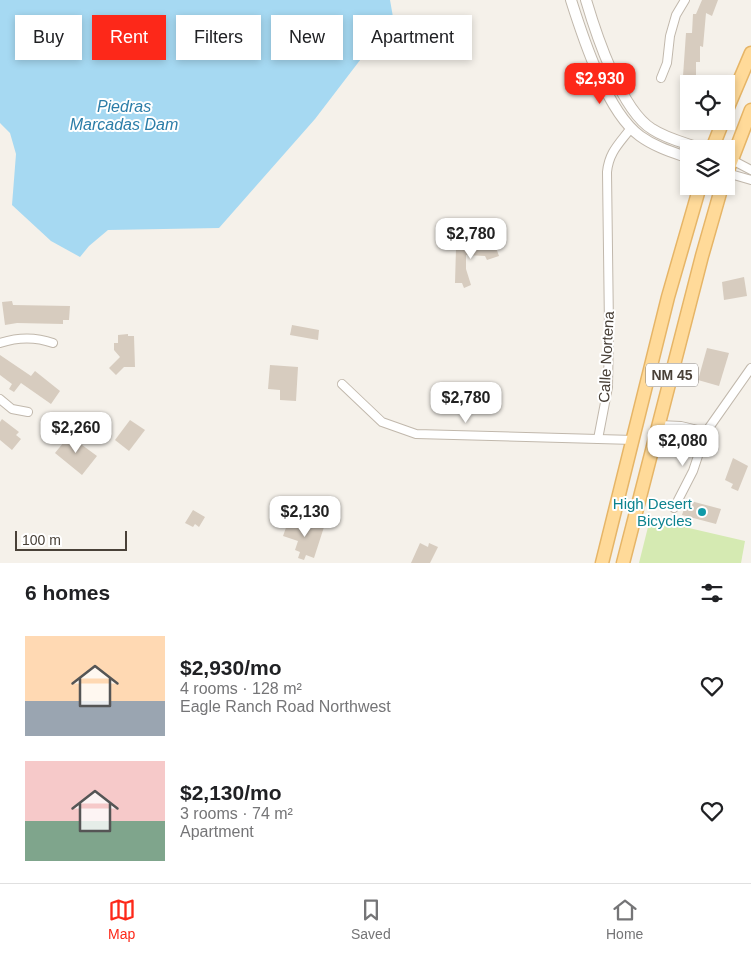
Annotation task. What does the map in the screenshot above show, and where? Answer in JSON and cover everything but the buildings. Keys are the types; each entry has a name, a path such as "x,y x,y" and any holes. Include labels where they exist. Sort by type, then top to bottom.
{"main road":[{"path":"735,91 751,53"},
{"path":"735,145 751,110"},
{"name":"NM 45","path":"602,563 668,298 697,195"},
{"name":"NM 45","path":"623,563 719,195"}],"street":[{"path":"571,0 588,54 615,107 638,135 655,146 680,155"},
{"path":"586,0 602,49 634,112 644,123 661,134 680,141"},
{"path":"661,78 667,63 670,36 676,16 684,0"},
{"name":"Calle Nortena","path":"598,439 608,387 608,160 631,128"},
{"path":"735,161 751,170"},
{"path":"735,175 751,180"},
{"path":"0,343 12,339 41,339 53,343"},
{"path":"674,508 693,471 706,432 751,368"},
{"path":"342,384 382,422 416,434 634,440"},
{"path":"0,399 12,409 28,412"},
{"path":"659,425 681,426 706,432"}],"green space":[{"path":"650,519 745,541 741,563 639,563"}],"water":[{"name":"Piedras Marcadas Dam","path":"0,0 390,0 393,15 353,15 353,60 360,60 315,119 219,228 108,230 89,246 80,257 51,241 12,205 16,154 10,133 0,123"}],"place":[{"name":"High Desert Bicycles","path":"702,512"}]}
